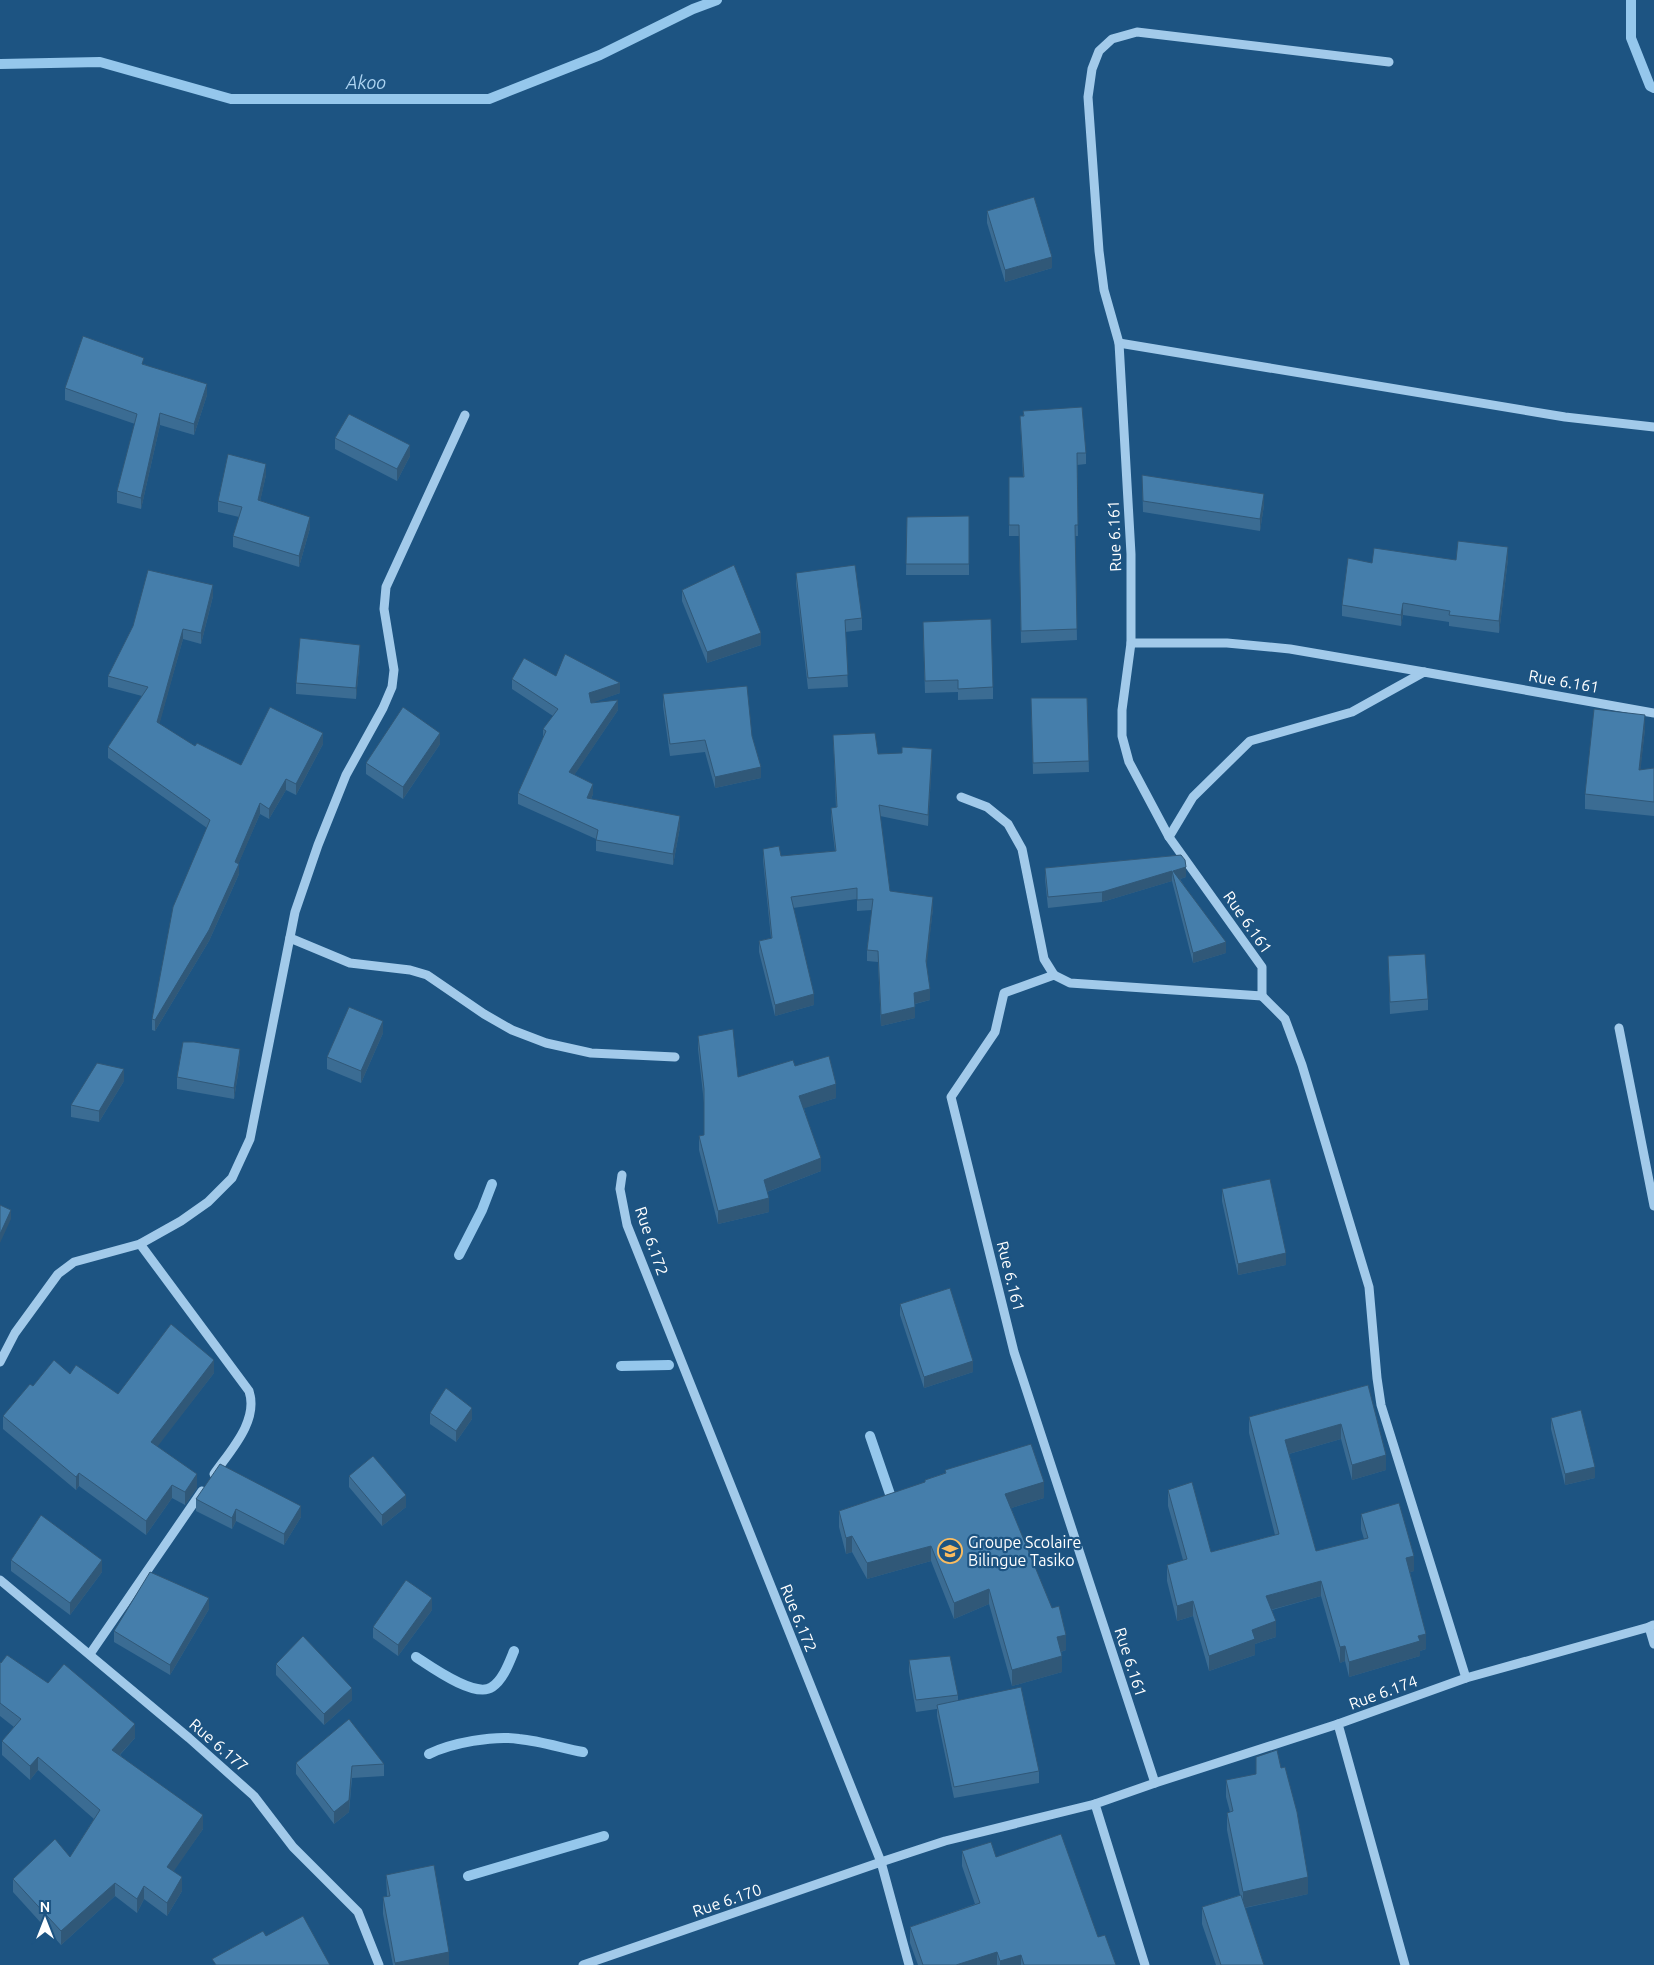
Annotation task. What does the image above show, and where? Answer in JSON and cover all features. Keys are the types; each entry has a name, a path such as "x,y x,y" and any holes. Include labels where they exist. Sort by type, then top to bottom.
{"street":[{"name":"Rue 6.161","path":"1262,996 1262,968 1169,837 1129,762 1122,736 1122,710 1131,643 1131,554 1118,343 1104,290 1100,260 1088,97 1092,69 1099,51 1112,39 1136,32 1389,62"},
{"path":"1118,343 1555,415 1654,427"},
{"path":"0,1362 15,1333 58,1274 74,1262 140,1244 182,1221 208,1202 232,1178 250,1139 290,938 301,895 346,775 383,708 392,687 394,670 384,609 386,587 466,415"},
{"name":"Rue 6.161","path":"1131,643 1227,643 1290,649 1654,713"},
{"path":"1169,837 1193,797 1250,741 1352,712 1424,672"},
{"path":"961,797 987,807 1008,824 1022,849 1044,959 1054,975 1070,983 1262,996 1285,1019 1302,1065 1369,1287 1376,1378 1381,1405 1466,1678"},
{"path":"290,938 350,963 410,970 427,975 491,1018 512,1030 546,1043 591,1052 675,1057"},
{"name":"Rue 6.161","path":"1054,975 1004,993 995,1032 951,1097 1014,1352 1155,1783"},
{"path":"1619,1028 1654,1206"},
{"name":"Rue 6.172","path":"622,1175 620,1190 627,1225 881,1862 908,1965"},
{"path":"90,1654 242,1433 252,1412 253,1401 249,1391 140,1244"},
{"name":"Rue 6.177","path":"0,1580 189,1738 254,1796 294,1846 358,1912 380,1965"},
{"path":"1651,1625 1654,1644"},
{"name":"Rue 6.174","path":"1405,1965 1338,1724 1466,1678 1651,1625"},
{"path":"881,1862 945,1841 1095,1804 1338,1724"},
{"path":"1095,1804 1145,1965"},
{"name":"Rue 6.170","path":"583,1965 881,1862"}],"building":[{"path":"1034,197 1052,257 1005,270 987,211"},
{"path":"83,336 144,358 142,364 207,384 194,424 160,413 141,498 117,491 137,414 65,388"},
{"path":"1082,407 1086,453 1077,453 1078,525 1075,525 1077,629 1021,631 1019,525 1009,525 1009,477 1024,477 1020,416 1024,416 1023,411"},
{"path":"349,414 410,445 397,469 335,438"},
{"path":"228,454 266,464 258,500 310,517 299,556 233,536 242,507 218,501"},
{"path":"1142,475 1264,494 1260,519 1143,501"},
{"path":"969,516 969,564 906,564 907,517"},
{"path":"1458,541 1508,547 1499,621 1449,615 1450,611 1403,603 1401,615 1342,605 1348,558 1372,563 1374,548 1456,560"},
{"path":"734,565 761,633 707,652 682,590"},
{"path":"855,565 862,618 845,620 848,675 808,678 796,573"},
{"path":"148,570 213,585 201,633 183,629 157,722 195,746 197,743 241,765 270,707 323,733 296,784 286,779 269,809 260,803 235,862 239,864 209,930 155,1020 152,1019 173,907 210,820 108,747 148,687 108,676 133,626"},
{"path":"991,619 993,687 958,689 958,680 925,681 923,622"},
{"path":"300,638 360,645 356,688 296,683"},
{"path":"565,654 620,683 589,693 591,703 618,700 569,772 593,784 587,798 680,816 673,854 596,840 598,830 518,793 546,731 543,729 558,709 512,679 524,658 556,676"},
{"path":"747,686 752,736 761,767 715,777 705,740 670,744 663,694"},
{"path":"1031,698 1087,698 1089,761 1033,763"},
{"path":"403,707 440,733 403,787 366,763"},
{"path":"1594,709 1645,715 1639,770 1654,768 1654,802 1585,794"},
{"path":"875,733 878,754 902,753 902,747 932,749 928,815 879,805 890,891 933,897 926,961 930,989 914,993 915,1007 881,1015 878,951 867,950 873,899 857,900 857,888 791,897 814,994 775,1005 759,941 772,938 763,849 779,846 781,856 836,851 831,808 837,807 833,735"},
{"path":"1181,855 1185,860 1186,867 1173,871 1226,942 1193,953 1172,871 1102,892 1048,897 1045,868"},
{"path":"1425,954 1428,999 1390,1002 1388,956"},
{"path":"349,1007 383,1021 361,1071 327,1057"},
{"path":"733,1029 738,1077 793,1060 795,1066 829,1056 836,1084 799,1096 821,1158 764,1180 769,1198 718,1211 699,1136 704,1135 704,1089 698,1036"},
{"path":"183,1042 240,1049 234,1088 177,1077"},
{"path":"97,1063 124,1069 99,1111 71,1105"},
{"path":"1270,1179 1286,1253 1238,1264 1222,1189"},
{"path":"0,1205 11,1210 0,1234"},
{"path":"950,1288 973,1361 924,1377 900,1304"},
{"path":"171,1324 214,1360 151,1442 197,1474 185,1492 172,1485 146,1521 79,1473 76,1477 3,1416 30,1384 33,1386 54,1360 70,1374 76,1365 118,1394"},
{"path":"1368,1385 1386,1455 1352,1465 1341,1424 1285,1440 1316,1551 1368,1538 1361,1514 1399,1503 1414,1556 1406,1558 1426,1634 1418,1636 1420,1641 1349,1662 1345,1646 1340,1647 1321,1581 1266,1596 1276,1621 1252,1630 1255,1639 1209,1656 1193,1601 1177,1606 1167,1565 1187,1559 1168,1490 1192,1482 1211,1552 1279,1534 1249,1417"},
{"path":"446,1388 472,1408 456,1431 430,1413"},
{"path":"1581,1410 1595,1467 1565,1474 1551,1418"},
{"name":"Groupe Scolaire Bilingue Tasiko","path":"1031,1444 1044,1482 1005,1494 1052,1608 1059,1606 1066,1635 1057,1637 1062,1656 1012,1670 989,1589 954,1603 931,1546 867,1563 852,1536 846,1538 839,1511 925,1482 925,1480 946,1473 945,1470"},
{"path":"373,1456 406,1495 382,1515 349,1476"},
{"path":"220,1464 301,1506 284,1534 236,1509 232,1518 196,1499"},
{"path":"41,1515 102,1560 70,1603 11,1560"},
{"path":"150,1572 209,1598 170,1665 114,1631"},
{"path":"406,1580 432,1598 398,1645 373,1627"},
{"path":"303,1636 352,1688 324,1714 276,1664"},
{"path":"7,1655 48,1683 64,1664 135,1724 112,1750 203,1815 167,1867 182,1877 167,1903 144,1886 137,1899 115,1883 61,1931 13,1879 55,1839 70,1857 100,1810 38,1757 30,1766 2,1741 21,1719 0,1703 0,1662"},
{"path":"950,1656 958,1695 916,1700 909,1660"},
{"path":"1021,1687 1039,1771 954,1787 937,1705"},
{"path":"349,1719 384,1764 352,1766 349,1800 334,1812 296,1763"},
{"path":"1277,1750 1281,1768 1285,1767 1297,1812 1308,1877 1243,1892 1227,1813 1233,1811 1226,1780 1256,1774 1256,1757"},
{"path":"1061,1834 1098,1937 1105,1935 1116,1965 1024,1965 1021,1955 1000,1961 997,1952 956,1965 923,1965 910,1927 980,1903 962,1851 991,1842 996,1857"},
{"path":"434,1865 449,1952 395,1963 383,1897 390,1896 386,1875"},
{"path":"1241,1895 1264,1965 1221,1965 1202,1907"},
{"path":"303,1916 330,1965 216,1965 212,1959 263,1931 266,1936"}],"waterway":[{"name":"Akoo","path":"0,64 100,62 231,99 489,99 600,55 693,9 717,0"},
{"name":"Akoo","path":"1631,0 1631,38 1650,86 1654,88"},
{"path":"459,1255 482,1210 492,1184"},
{"path":"621,1366 669,1365"},
{"path":"870,1436 893,1503"},
{"path":"416,1657 453,1680 475,1689 484,1690 496,1684 505,1671 514,1651"},
{"path":"429,1754 461,1743 497,1738 527,1740 583,1752"},
{"path":"468,1876 604,1836"}],"place":[{"name":"Groupe Scolaire Bilingue Tasiko","path":"950,1551"}]}
